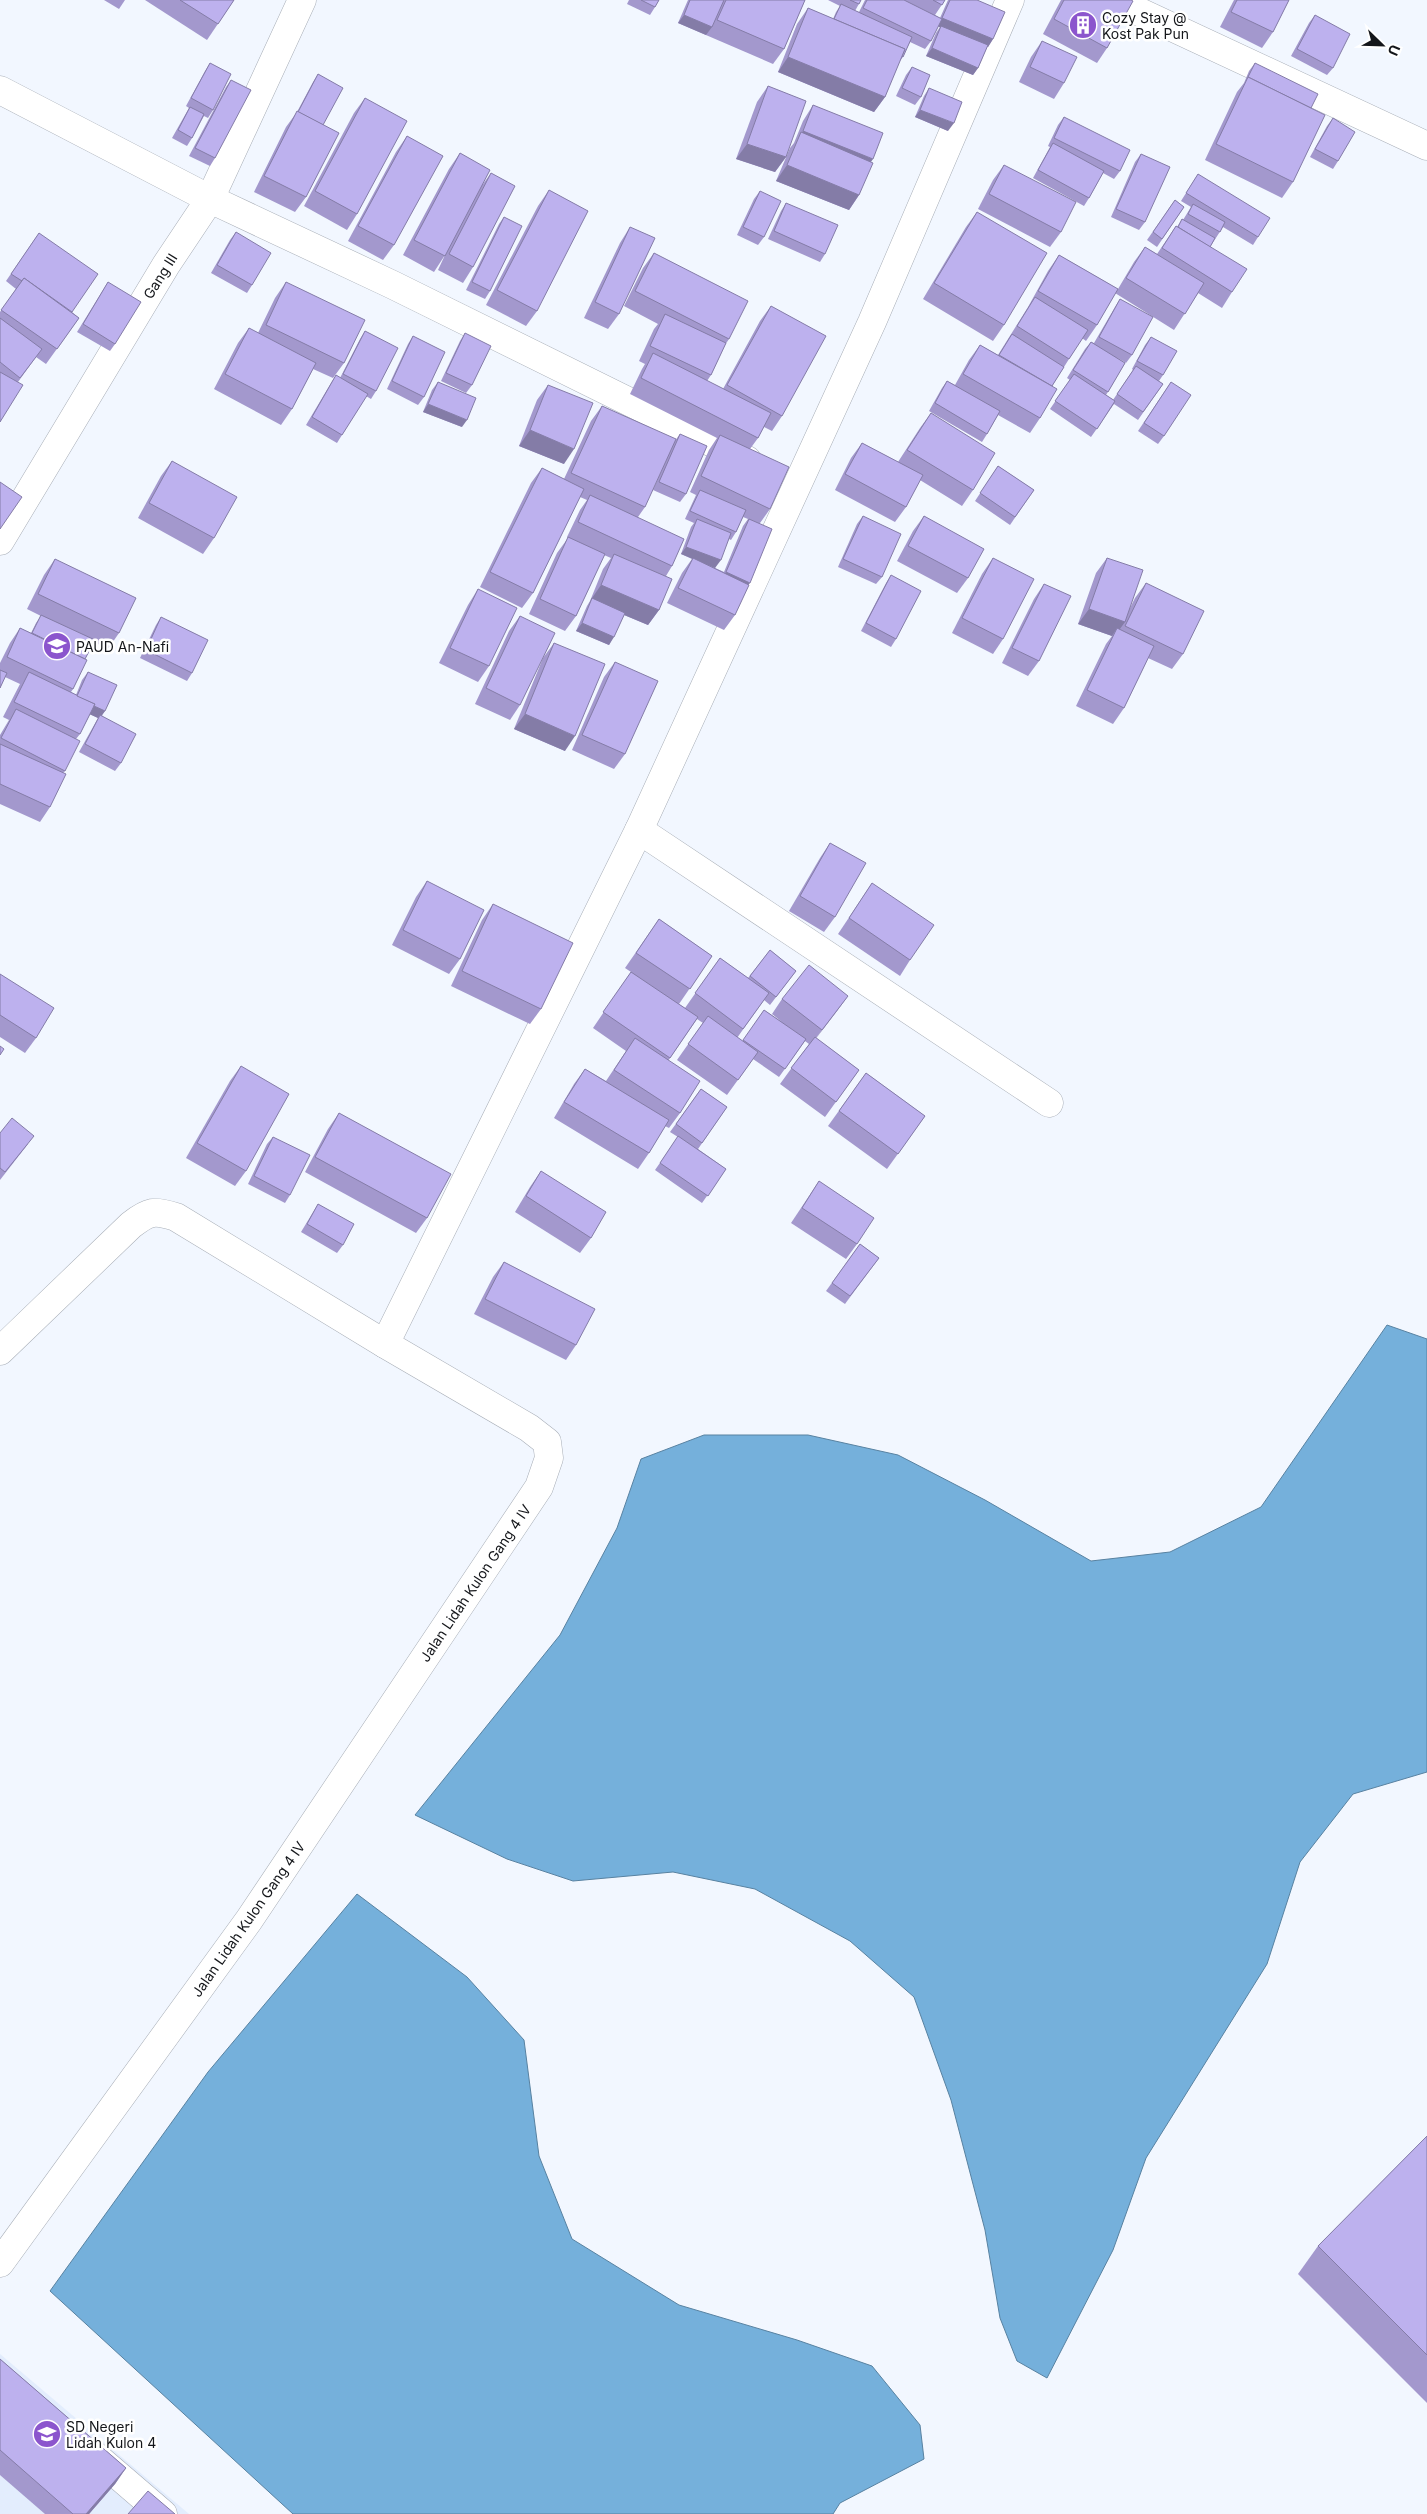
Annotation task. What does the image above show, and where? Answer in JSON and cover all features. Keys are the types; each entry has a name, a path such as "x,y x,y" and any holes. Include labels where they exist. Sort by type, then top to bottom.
{"street":[{"name":"Gang III","path":"0,542 166,265 210,199 302,0"},
{"path":"385,1344 640,830 798,486 815,442 876,312 1010,0"},
{"path":"1114,0 1427,146"},
{"path":"0,90 210,199 402,289 798,486"},
{"path":"640,830 1049,1103"},
{"name":"Jalan Lidah Kulon Gang 4 IV","path":"0,1351 131,1225 144,1214 159,1211 176,1217 385,1344 529,1428 547,1442 549,1458 539,1487 250,1920 0,2263"},
{"path":"74,2437 163,2514"}],"shaded area":[{"name":"SD Negeri Lidah Kulon 4","path":"0,2354 189,2514 0,2514"}],"water":[{"path":"1387,1325 1427,1339 1427,1772 1353,1794 1300,1862 1267,1964 1146,2158 1113,2250 1047,2378 1017,2361 1000,2318 985,2230 951,2100 914,1997 850,1941 755,1889 673,1872 573,1881 507,1859 415,1815 560,1635 617,1528 641,1459 704,1435 808,1435 898,1455 985,1500 1091,1561 1170,1552 1261,1507"},
{"path":"357,1894 467,1977 524,2040 539,2156 572,2239 679,2305 797,2340 872,2366 920,2425 924,2459 840,2503 833,2514 293,2514 50,2291 208,2072"}],"building":[{"path":"180,0 234,0 218,24"},
{"path":"641,0 659,0 655,7"},
{"path":"690,0 724,0 712,27 684,15"},
{"path":"726,0 805,0 784,49 717,20"},
{"path":"850,0 861,0 859,4"},
{"path":"867,0 904,0 942,19 931,41 863,8"},
{"path":"933,0 945,0 942,5"},
{"path":"950,0 977,0 1005,12 993,39 942,18"},
{"name":"Cozy Stay @ Kost Pak Pun","path":"1064,0 1133,1 1107,48 1054,19"},
{"path":"1237,0 1289,0 1273,32 1231,12"},
{"path":"841,4 912,37 903,57 905,49 834,19"},
{"path":"808,8 905,49 885,97 788,57"},
{"path":"1315,15 1350,34 1333,68 1297,49"},
{"path":"941,26 988,45 978,68 932,48"},
{"path":"1042,41 1077,57 1064,83 1030,67"},
{"path":"210,63 231,74 213,110 191,98"},
{"path":"1255,63 1318,94 1311,108 1248,77"},
{"path":"912,67 930,75 921,97 902,88"},
{"path":"318,74 343,88 323,125 298,112"},
{"path":"1248,77 1325,115 1293,182 1216,144"},
{"path":"231,80 251,90 215,158 195,148"},
{"path":"768,86 806,101 786,157 747,144"},
{"path":"929,88 962,102 954,123 920,110"},
{"path":"365,98 407,121 357,214 315,191"},
{"path":"813,105 883,133 873,159 803,131"},
{"path":"190,107 204,114 192,138 178,130"},
{"path":"297,111 339,133 306,197 264,176"},
{"path":"1064,117 1130,150 1120,171 1054,138"},
{"path":"1333,118 1355,132 1338,161 1315,149"},
{"path":"801,132 873,163 859,195 787,165"},
{"path":"407,136 443,156 394,245 358,226"},
{"path":"1053,143 1104,171 1089,198 1038,170"},
{"path":"460,153 490,170 445,256 414,240"},
{"path":"1141,154 1170,167 1145,222 1116,209"},
{"path":"1004,165 1076,202 1061,232 989,194"},
{"path":"491,173 515,186 473,267 449,254"},
{"path":"1198,174 1270,218 1258,237 1186,193"},
{"path":"549,190 588,211 537,311 497,290"},
{"path":"760,191 781,201 764,237 743,227"},
{"path":"1175,200 1184,207 1162,239 1153,232"},
{"path":"786,203 838,225 825,254 774,231"},
{"path":"1193,204 1225,222 1220,232 1188,214"},
{"path":"977,212 1047,253 1004,325 934,283"},
{"path":"504,217 522,226 490,291 472,282"},
{"path":"1182,219 1215,238 1210,247 1178,227"},
{"path":"1176,226 1247,269 1232,292 1162,248"},
{"path":"630,227 655,238 619,314 595,302"},
{"path":"236,232 271,253 252,285 217,265"},
{"path":"39,233 98,274 72,312 24,278 22,281 11,274"},
{"path":"1145,247 1204,283 1185,314 1126,278"},
{"path":"654,253 748,301 729,339 635,291"},
{"path":"1059,255 1118,289 1097,325 1038,291"},
{"path":"24,278 79,318 57,349 1,310"},
{"path":"108,282 141,302 115,344 83,324"},
{"path":"286,282 365,320 344,363 266,325"},
{"path":"1035,297 1088,330 1069,359 1017,326"},
{"path":"1120,299 1153,317 1132,355 1099,337"},
{"path":"771,306 826,336 782,416 727,385"},
{"path":"665,314 726,343 711,375 650,346"},
{"path":"0,318 42,349 20,378 0,362"},
{"path":"249,328 316,363 292,409 225,374"},
{"path":"365,331 398,348 376,391 343,374"},
{"path":"465,333 491,346 472,385 446,373"},
{"path":"1012,334 1064,367 1052,386 999,355"},
{"path":"413,336 445,352 424,397 392,381"},
{"path":"1151,337 1177,351 1163,375 1137,361"},
{"path":"1091,342 1125,363 1108,392 1073,370"},
{"path":"980,345 1057,389 1040,418 963,374"},
{"path":"653,353 771,413 758,438 641,378"},
{"path":"1136,366 1163,384 1143,412 1117,394"},
{"path":"0,372 23,385 0,422"},
{"path":"1074,374 1115,401 1097,429 1055,401"},
{"path":"336,375 368,394 342,435 312,417"},
{"path":"947,381 1000,411 987,434 935,403"},
{"path":"438,382 476,398 467,420 428,404"},
{"path":"1171,382 1191,395 1164,436 1144,423"},
{"path":"548,385 593,403 574,449 530,430"},
{"path":"602,406 676,439 645,507 571,473"},
{"path":"931,413 995,453 973,490 907,450"},
{"path":"680,434 707,446 686,494 659,482"},
{"path":"720,435 789,467 770,509 701,476"},
{"path":"862,443 923,475 906,507 845,474"},
{"path":"172,461 237,497 214,538 149,503"},
{"path":"998,466 1034,490 1015,517 980,493"},
{"path":"542,468 584,489 533,593 490,572"},
{"path":"0,482 22,497 0,529"},
{"path":"700,490 746,510 736,532 690,511"},
{"path":"590,495 684,539 672,566 578,522"},
{"path":"863,516 901,534 882,577 843,559"},
{"path":"924,516 984,549 968,578 908,546"},
{"path":"697,519 731,533 721,560 686,547"},
{"path":"749,519 772,529 750,583 726,572"},
{"path":"568,537 605,554 576,616 540,599"},
{"path":"614,554 672,579 659,610 601,585"},
{"path":"693,558 749,585 735,615 678,588"},
{"path":"993,558 1034,579 1003,639 962,618"},
{"path":"1107,558 1143,570 1125,622 1089,609"},
{"path":"55,559 136,598 119,633 38,594"},
{"path":"891,575 921,591 896,639 866,623"},
{"path":"1146,583 1204,611 1183,654 1125,626"},
{"path":"1044,584 1071,596 1039,661 1012,648"},
{"path":"478,589 517,608 489,666 450,648"},
{"path":"592,598 625,613 614,637 582,623"},
{"path":"41,615 95,640 85,659 32,633"},
{"path":"520,616 555,633 520,705 486,688"},
{"path":"161,617 208,640 192,673 146,650"},
{"path":"20,628 87,660 73,689 7,657"},
{"path":"1117,628 1154,646 1124,708 1087,690"},
{"path":"554,643 605,664 575,736 525,714"},
{"path":"615,662 658,681 625,754 582,735"},
{"path":"0,670 7,673 0,688"},
{"path":"29,672 95,704 80,734 14,702"},
{"path":"88,672 117,685 105,711 77,696"},
{"path":"16,709 80,741 65,771 1,738"},
{"path":"100,715 136,734 121,763 85,744"},
{"path":"0,744 66,774 50,807 0,784"},
{"path":"830,843 866,863 835,917 800,896"},
{"path":"427,881 484,910 460,959 403,930"},
{"path":"872,883 934,925 910,960 849,918"},
{"path":"493,904 573,943 541,1009 462,971"},
{"path":"659,919 712,956 690,989 636,953"},
{"path":"770,950 796,971 776,997 750,976"},
{"path":"720,958 769,993 743,1029 695,993"},
{"path":"809,965 848,996 822,1030 782,999"},
{"path":"631,972 698,1017 670,1058 603,1012"},
{"path":"0,974 54,1008 36,1038 0,1015"},
{"path":"764,1010 806,1039 785,1069 743,1040"},
{"path":"708,1016 758,1052 738,1080 688,1044"},
{"path":"815,1037 859,1070 836,1102 791,1068"},
{"path":"635,1038 700,1081 680,1113 614,1070"},
{"path":"0,1046 4,1049 0,1055"},
{"path":"241,1066 289,1094 246,1171 197,1143"},
{"path":"585,1069 669,1120 649,1153 564,1102"},
{"path":"866,1073 925,1116 898,1154 839,1111"},
{"path":"701,1089 727,1107 702,1143 676,1124"},
{"path":"339,1113 451,1174 427,1218 315,1157"},
{"path":"12,1118 34,1136 5,1172 0,1168 0,1133"},
{"path":"678,1136 726,1169 708,1196 660,1163"},
{"path":"273,1137 310,1155 290,1195 254,1176"},
{"path":"541,1171 606,1212 591,1238 526,1196"},
{"path":"819,1181 874,1218 857,1244 802,1208"},
{"path":"318,1204 354,1224 343,1245 307,1224"},
{"path":"860,1244 879,1258 850,1296 832,1283"},
{"path":"504,1262 595,1309 576,1345 485,1299"},
{"path":"1427,2136 1427,2355 1318,2246"},
{"name":"SD Negeri Lidah Kulon 4","path":"0,2359 126,2468 86,2514 73,2514 0,2450"},
{"path":"148,2491 175,2514 128,2514"}],"place":[{"name":"Cozy Stay @ Kost Pak Pun","path":"1083,25"},
{"name":"PAUD An-Nafi","path":"57,646"},
{"name":"SD Negeri Lidah Kulon 4","path":"47,2434"}]}
